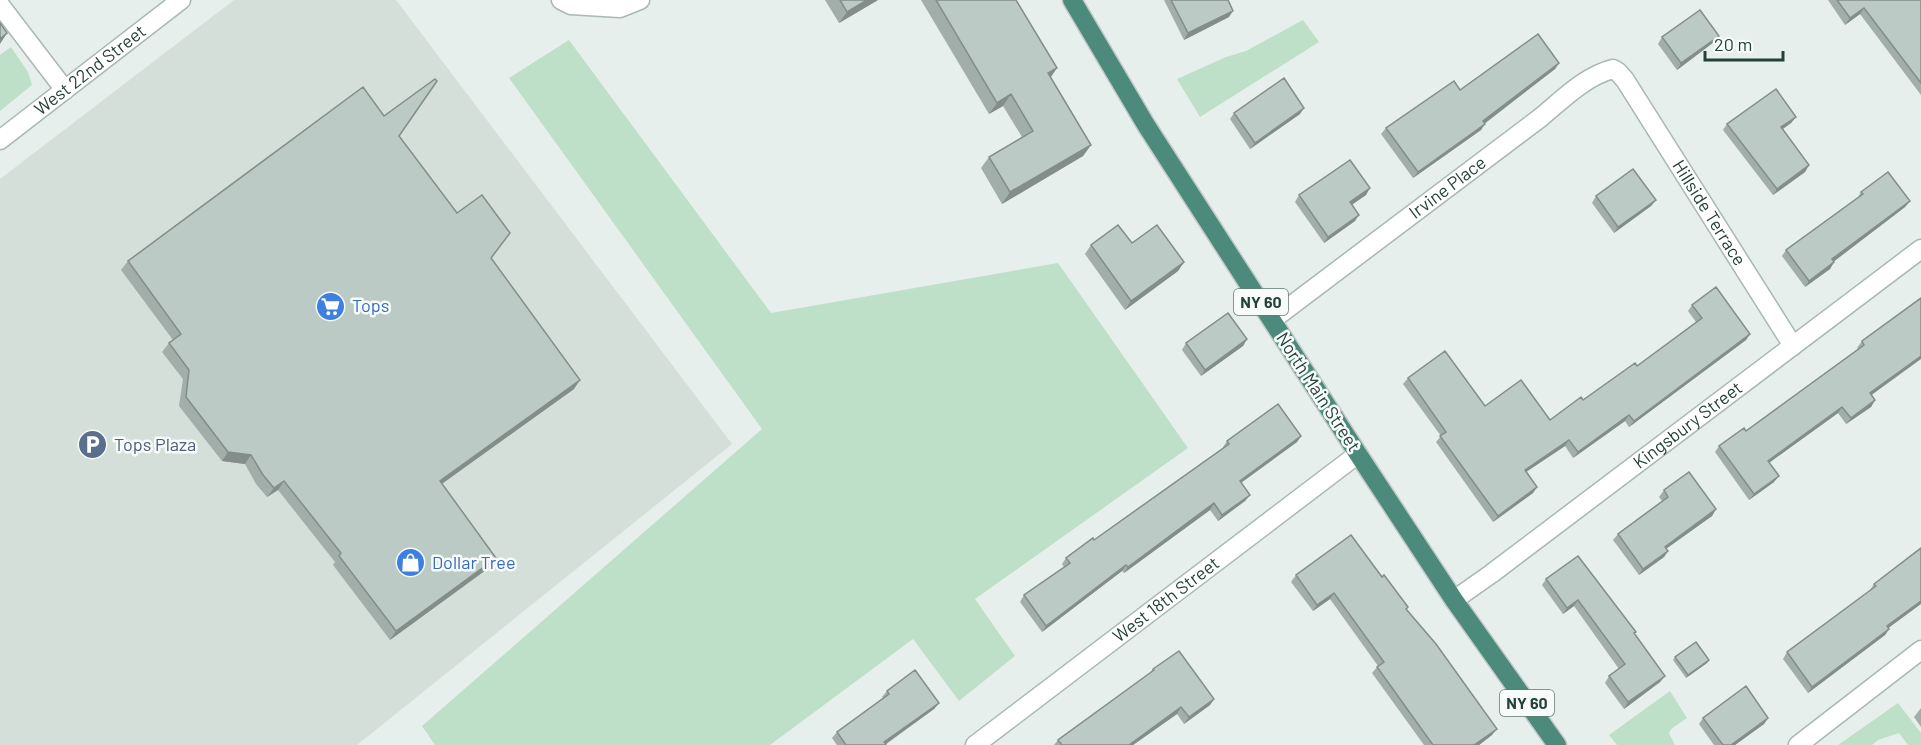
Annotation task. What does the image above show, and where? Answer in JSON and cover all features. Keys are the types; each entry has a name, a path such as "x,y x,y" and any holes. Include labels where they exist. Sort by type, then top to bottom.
{"highway":[{"name":"North Main Street","path":"1072,0 1146,125 1358,454 1454,600 1557,745"}],"street":[{"name":"West 22nd Street","path":"0,140 182,0"},
{"path":"561,0 571,4 620,8 640,0"},
{"path":"0,5 65,90"},
{"name":"Irvine Place","path":"1272,320 1540,118 1575,88 1606,70 1613,69 1625,80"},
{"name":"Hillside Terrace","path":"1625,80 1793,346"},
{"name":"Kingsbury Street","path":"1454,600 1501,567 1921,249"},
{"name":"West 18th Street","path":"975,745 1358,454"},
{"path":"1798,745 1921,650"}],"shaded area":[{"path":"234,0 396,0 732,444 357,745 0,745 0,179"}],"green space":[{"path":"1303,20 1319,42 1200,117 1177,79 1226,57 1246,51"},
{"path":"569,40 771,313 1058,263 1188,448 975,599 1015,656 959,701 913,639 770,745 435,745 422,726 762,429 509,78"},
{"path":"11,47 28,72 32,85 0,111 0,55"},
{"path":"1670,691 1687,718 1669,733 1675,745 1617,745 1609,735"},
{"path":"1898,703 1921,733 1921,745 1908,745 1899,733 1878,740 1872,745 1838,745"}],"building":[{"path":"840,0 867,0 847,12"},
{"path":"936,0 1016,0 1057,68 1048,73 1091,145 1010,192 989,157 1033,131 1011,94 997,103"},
{"path":"1171,0 1228,0 1233,11 1188,33"},
{"path":"1837,0 1921,0 1921,83 1864,8 1850,18"},
{"path":"1700,10 1719,36 1681,63 1662,37"},
{"path":"0,23 7,33 0,39"},
{"path":"1538,34 1559,63 1483,121 1485,124 1418,172 1386,128 1454,81 1460,90"},
{"path":"1284,78 1304,108 1255,143 1234,113"},
{"name":"Tops","path":"435,79 437,81 399,136 457,213 482,195 510,233 491,258 580,380 440,481 496,558 396,631 339,556 341,553 284,481 274,488 251,455 228,452 186,397 189,370 169,343 181,334 128,261 363,87 384,116"},
{"path":"1776,89 1796,117 1781,127 1809,165 1777,189 1727,124"},
{"path":"1350,160 1370,188 1350,202 1359,215 1328,237 1299,195"},
{"path":"1633,169 1656,200 1618,227 1596,196"},
{"path":"1888,172 1910,201 1832,259 1834,262 1809,281 1786,250 1863,194 1861,192"},
{"path":"1118,225 1132,243 1157,225 1184,262 1131,301 1091,245"},
{"path":"1716,287 1750,334 1634,421 1629,415 1578,452 1569,440 1525,470 1537,487 1498,516 1440,436 1446,432 1408,378 1445,351 1485,406 1521,380 1550,420 1581,397 1583,400 1635,363 1637,366 1702,318 1692,305"},
{"path":"1921,298 1921,356 1870,393 1875,400 1851,418 1842,407 1768,461 1779,476 1754,494 1719,446 1744,428 1746,431 1864,345 1862,341"},
{"path":"1228,313 1247,339 1205,370 1186,343"},
{"path":"1278,404 1301,436 1240,481 1250,495 1222,515 1214,503 1128,567 1126,565 1046,626 1024,595 1070,563 1066,558 1229,444 1227,441"},
{"path":"1689,472 1716,509 1665,547 1668,551 1643,569 1618,534 1668,497 1664,490"},
{"path":"1351,535 1408,607 1406,609 1436,644 1497,729 1474,745 1433,745 1377,667 1384,662 1334,593 1317,605 1296,575"},
{"path":"1921,548 1921,601 1887,626 1889,629 1812,687 1787,652 1876,586 1874,584"},
{"path":"1578,556 1636,632 1634,633 1665,676 1628,702 1609,676 1625,664 1578,600 1567,608 1546,579"},
{"path":"1696,642 1709,660 1688,675 1675,657"},
{"path":"1179,651 1214,699 1189,717 1181,707 1129,745 1062,745 1058,740 1153,669"},
{"path":"915,670 939,703 884,742 885,745 846,745 837,732 889,694 887,691"},
{"path":"1746,686 1768,718 1731,745 1723,745 1703,718"}],"place":[{"name":"Tops","path":"331,306"},
{"name":"Tops Plaza","path":"93,445"},
{"name":"Dollar Tree","path":"411,563"}]}
